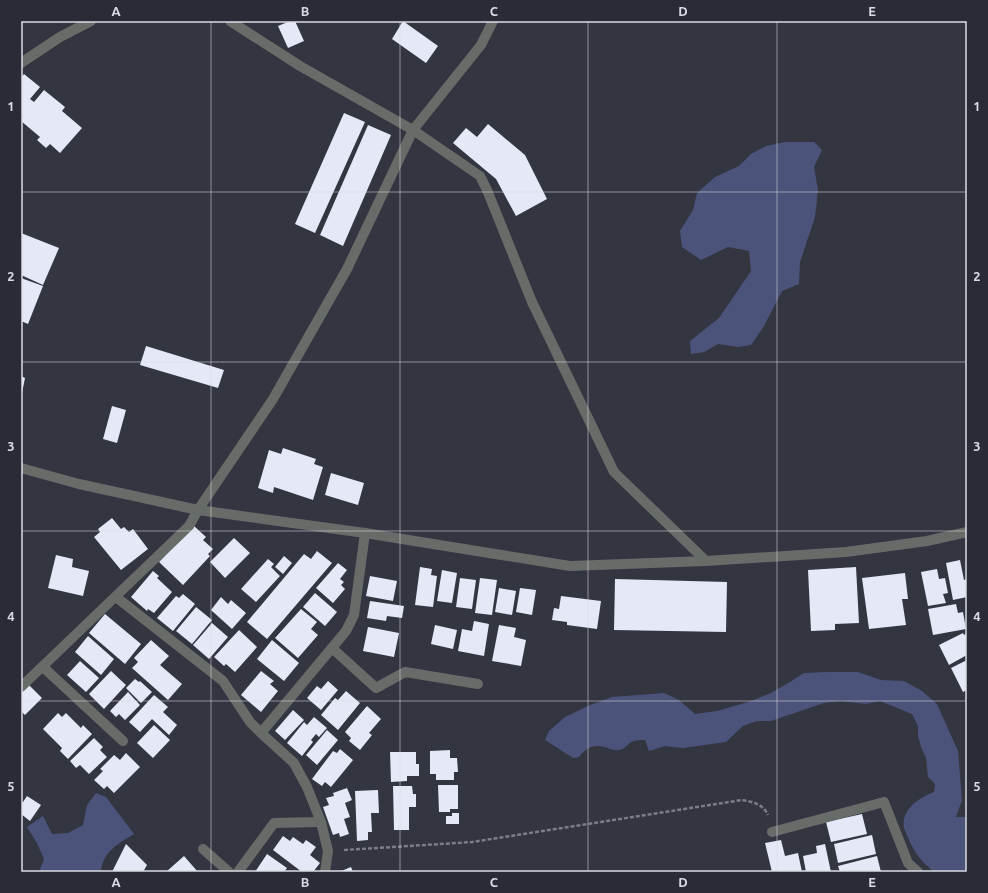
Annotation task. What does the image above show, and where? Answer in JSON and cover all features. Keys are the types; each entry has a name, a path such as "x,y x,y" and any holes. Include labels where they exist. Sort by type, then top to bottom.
{"street":[{"path":"21,62 60,37 91,21"},
{"path":"230,21 300,66 413,130 480,176 532,302 614,472 706,561"},
{"path":"21,687 189,526 198,510 274,399 348,269 413,130 481,45 493,21"},
{"path":"21,468 79,484 198,510 365,532 570,566 706,561 846,552 927,541 967,532"},
{"path":"261,733 346,631 354,615 365,532"},
{"path":"116,597 223,681 250,722 294,763 307,787 321,822 328,852 325,872"},
{"path":"332,648 376,688 405,672 478,684"},
{"path":"43,667 123,741"},
{"path":"772,832 884,802 908,863 918,872"},
{"path":"238,872 274,822 321,822"},
{"path":"203,849 229,872"}],"path":[{"path":"328,852 472,842 742,800 758,804 767,813 772,832"}],"shaded area":[{"path":"785,142 814,142 822,150 814,167 818,190 815,217 800,262 799,284 782,291 764,326 751,345 738,347 718,344 704,352 691,354 690,341 719,318 751,271 749,251 728,247 701,260 682,247 680,231 693,210 697,193 715,177 739,166 751,154 766,146"},
{"path":"858,672 881,680 904,681 922,691 937,704 958,751 962,800 956,817 967,817 967,872 934,872 919,858 912,845 904,828 905,815 917,801 934,792 935,784 928,777 926,758 918,736 918,726 912,714 880,701 866,704 840,701 824,703 771,721 757,721 743,726 726,742 683,748 665,746 649,751 645,740 639,740 630,743 620,750 596,746 587,750 579,757 573,758 545,740 549,731 565,717 590,705 612,697 664,693 679,700 695,714 717,711 748,702 771,693 804,673"},
{"path":"96,793 106,797 134,834 108,853 102,865 101,872 39,872 44,859 37,843 27,827 43,816 52,834 68,833 83,825 87,805"}],"building":[{"path":"290,21 295,21 304,41 288,48 278,26"},
{"path":"403,21 438,46 426,63 392,39"},
{"path":"24,74 40,87 30,99 34,102 44,90 65,107 62,111 82,128 60,153 50,144 46,148 37,140 40,137 21,121 21,117 23,115 21,114 21,78"},
{"path":"344,113 365,122 315,233 295,224"},
{"path":"488,124 525,155 547,199 516,216 496,179 453,143 466,128 477,137"},
{"path":"368,125 391,135 343,246 320,235"},
{"path":"21,233 59,248 43,285 21,275"},
{"path":"21,278 43,286 28,324 21,321"},
{"path":"146,346 224,370 218,388 140,365"},
{"path":"21,376 25,378 22,393 21,393"},
{"path":"112,406 126,410 117,443 103,439"},
{"path":"283,448 316,459 314,464 323,467 313,500 274,487 273,493 258,488 269,450 281,454"},
{"path":"331,473 364,483 358,505 325,495"},
{"path":"112,518 121,529 124,527 129,532 133,529 148,549 121,570 94,537 100,532 98,529"},
{"path":"194,526 206,537 203,540 213,549 208,554 210,556 183,585 159,562"},
{"path":"234,538 250,553 225,578 210,562"},
{"path":"317,551 332,563 267,639 247,622 304,554 311,559"},
{"path":"56,555 73,559 72,567 89,571 83,596 48,588"},
{"path":"284,556 292,563 283,574 275,567"},
{"path":"268,559 274,564 271,567 280,576 256,602 241,589"},
{"path":"960,560 964,580 967,579 967,597 953,600 946,563"},
{"path":"338,563 347,570 340,579 344,582 341,585 345,589 333,603 316,588"},
{"path":"420,567 432,569 431,575 437,576 433,607 415,605"},
{"path":"856,567 859,623 835,624 835,630 811,631 808,570"},
{"path":"937,569 939,579 945,578 948,593 943,594 946,603 928,606 921,572"},
{"path":"442,570 457,573 452,603 437,601"},
{"path":"153,571 159,576 157,578 172,592 154,613 148,609 147,611 131,597"},
{"path":"905,573 908,599 902,599 906,625 869,629 862,578"},
{"path":"370,576 397,581 393,601 366,596"},
{"path":"460,578 476,580 472,609 456,607"},
{"path":"480,578 497,580 492,615 475,613"},
{"path":"615,579 727,582 726,632 614,630"},
{"path":"499,588 516,591 512,615 495,612"},
{"path":"520,588 536,590 532,615 516,612"},
{"path":"315,593 337,612 325,626 303,607"},
{"path":"183,594 195,604 173,631 157,618 176,596 179,598"},
{"path":"561,596 601,601 597,629 567,625 567,622 552,620 554,608 559,609"},
{"path":"221,597 228,604 231,600 246,613 232,629 211,610"},
{"path":"370,601 404,606 402,618 387,616 386,621 367,618"},
{"path":"956,604 958,613 963,612 966,629 933,635 928,609"},
{"path":"196,607 212,620 192,644 176,631"},
{"path":"301,609 317,622 311,629 318,635 298,658 275,638"},
{"path":"105,614 141,644 125,664 89,633"},
{"path":"474,621 489,624 484,656 458,651 462,629 472,631"},
{"path":"212,623 228,637 209,659 193,645"},
{"path":"435,625 457,630 453,649 431,644"},
{"path":"499,625 516,628 514,637 526,640 521,666 492,661"},
{"path":"368,627 399,633 394,657 363,651"},
{"path":"239,630 257,647 235,672 226,664 224,666 214,657"},
{"path":"963,633 964,635 967,633 967,655 949,665 939,645"},
{"path":"88,636 114,659 101,675 75,652"},
{"path":"151,640 169,656 160,665 182,684 168,700 132,668 138,662 134,658"},
{"path":"272,640 299,663 284,681 257,659"},
{"path":"967,660 967,690 963,692 951,668"},
{"path":"80,661 99,678 86,692 67,675"},
{"path":"111,671 126,685 104,709 89,694"},
{"path":"261,671 274,681 270,684 278,691 261,712 241,695"},
{"path":"135,679 139,682 140,681 152,692 141,703 126,688"},
{"path":"328,681 338,690 321,710 307,698 317,686 321,689"},
{"path":"29,685 42,698 25,715 21,711 21,693"},
{"path":"346,691 360,703 338,730 321,715 335,698 338,700"},
{"path":"128,692 140,705 125,720 119,714 116,717 110,711"},
{"path":"154,695 168,707 163,712 177,725 169,735 152,719 140,732 129,722"},
{"path":"367,706 381,719 369,733 372,735 360,750 349,741 351,738 345,732"},
{"path":"293,710 304,720 285,740 275,731"},
{"path":"58,713 62,717 66,713 81,728 83,725 92,734 68,759 60,751 62,748 43,729"},
{"path":"314,717 327,728 319,737 316,734 311,740 313,742 302,756 287,743 304,722 307,725"},
{"path":"154,725 170,740 153,758 137,743"},
{"path":"327,730 338,740 317,765 306,755"},
{"path":"94,738 103,747 100,750 107,757 89,774 80,765 76,768 70,761"},
{"path":"340,749 353,760 331,787 325,782 322,786 312,779 333,751 337,753"},
{"path":"450,750 450,758 457,758 458,772 454,772 454,780 436,780 436,774 430,774 430,751"},
{"path":"390,752 416,752 416,764 419,764 419,776 407,776 407,781 391,782"},
{"path":"126,753 140,767 114,793 107,786 104,789 94,780 103,771 100,769 114,755 120,760"},
{"path":"438,785 458,785 458,809 450,809 450,812 439,812"},
{"path":"393,786 412,786 413,794 416,794 416,807 409,807 409,830 394,830"},
{"path":"347,788 352,800 345,803 350,817 344,819 349,834 340,837 339,833 333,835 323,807 329,805 326,798 334,796 333,793"},
{"path":"378,790 379,813 371,813 372,832 368,832 368,840 357,841 355,791"},
{"path":"27,796 41,805 30,821 21,814 21,805"},
{"path":"452,813 459,813 459,824 446,824 446,816 452,816"},
{"path":"862,814 867,834 831,842 826,822"},
{"path":"872,835 876,854 838,863 834,844"},
{"path":"283,836 290,841 293,837 303,844 306,840 316,847 310,855 320,863 313,872 302,872 273,850"},
{"path":"781,840 785,856 798,853 802,872 772,872 765,843"},
{"path":"126,844 147,865 143,872 112,872"},
{"path":"825,844 831,872 806,872 803,856 817,853 816,846"},
{"path":"267,854 287,868 284,872 255,872"},
{"path":"184,856 198,872 166,872"},
{"path":"877,856 881,872 840,872 838,866"},
{"path":"351,867 353,872 339,872"}]}
